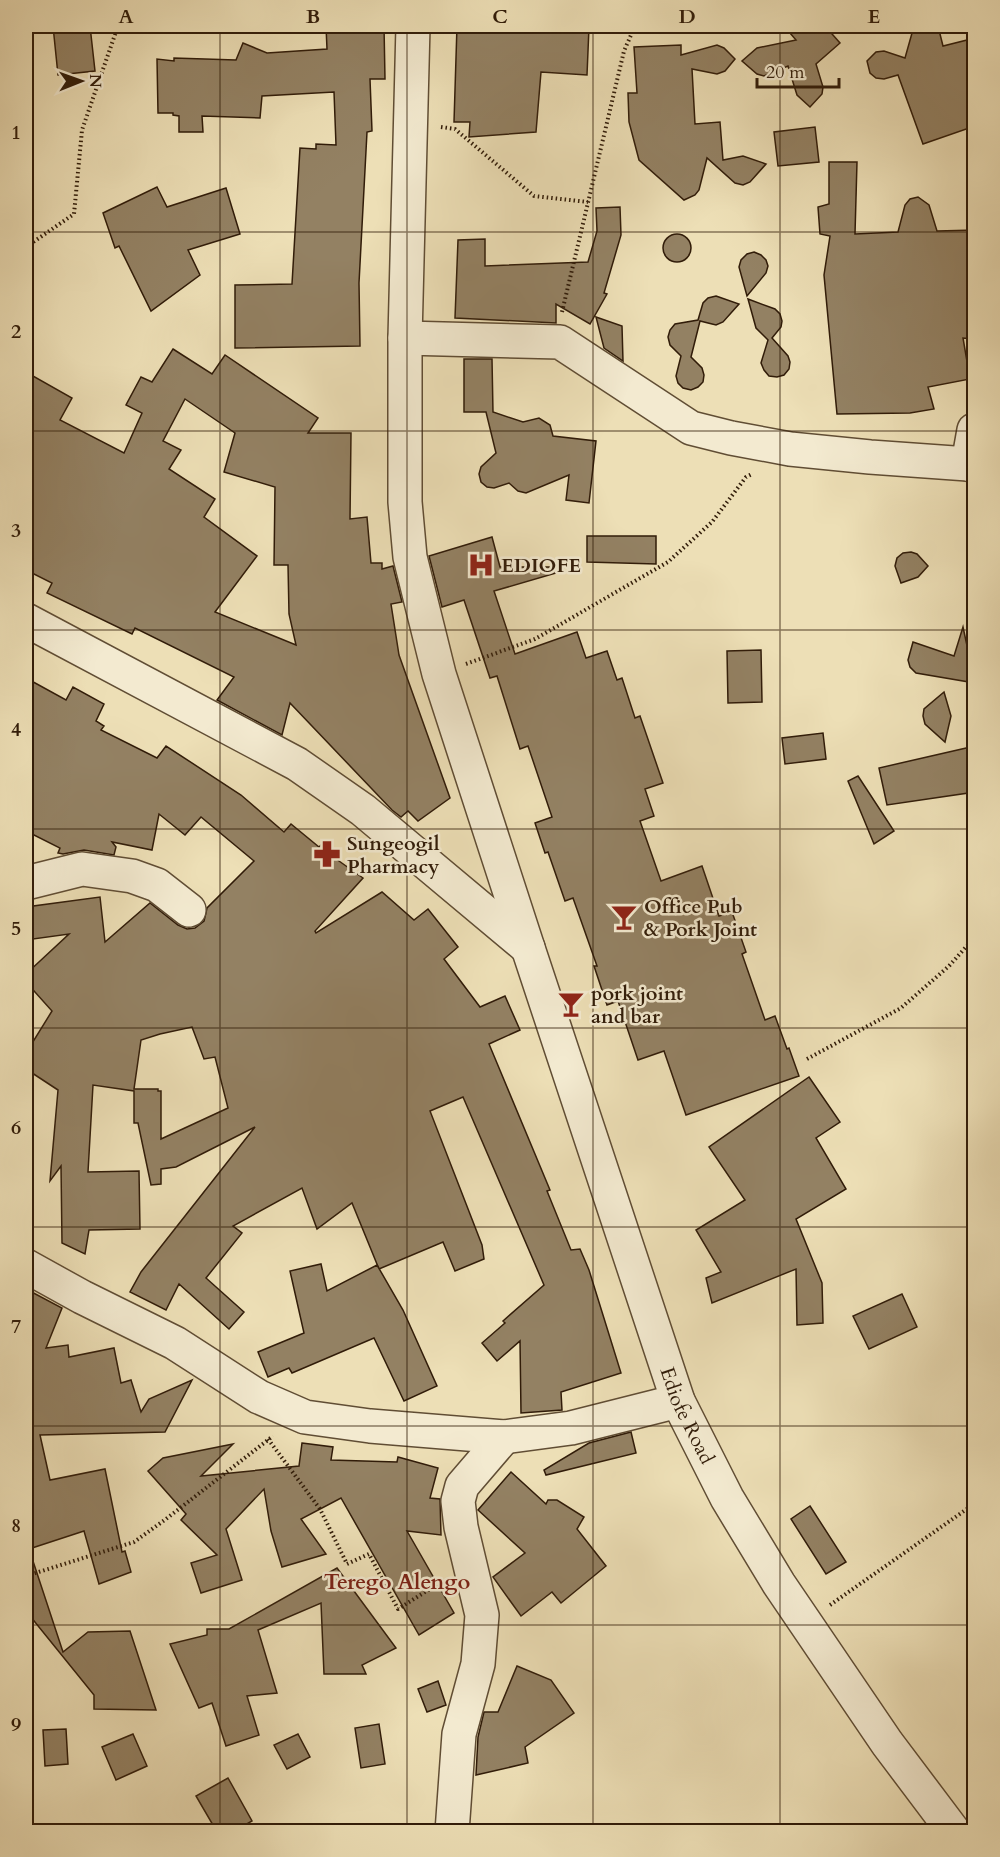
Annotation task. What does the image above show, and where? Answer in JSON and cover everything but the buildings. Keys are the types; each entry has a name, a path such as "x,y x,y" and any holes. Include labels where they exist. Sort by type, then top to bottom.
{"street":[{"name":"Ediofe Road","path":"413,26 405,338 405,502 410,557 439,674 678,1401 727,1498 779,1584 887,1743 954,1832"},
{"path":"405,338 560,342 692,428 790,449 971,465 975,430"},
{"path":"26,620 297,764 363,810 528,948"},
{"path":"26,883 82,869 132,876 157,885 189,910"},
{"path":"26,1266 82,1297 175,1343 259,1397 305,1417 370,1426 504,1437 571,1428 678,1401"},
{"path":"452,1832 459,1734 478,1664 482,1615 461,1527 458,1502 462,1486 504,1437"}],"path":[{"path":"26,247 74,214 82,130 118,26"},
{"path":"560,342 561,317 588,202 624,51 635,26"},
{"path":"410,123 455,129 534,196 588,202"},
{"path":"439,674 535,639 668,562 712,522 746,477 790,449"},
{"path":"807,1059 901,1008 949,966 975,938"},
{"path":"26,1576 134,1542 166,1520 268,1439 305,1417"},
{"path":"268,1439 320,1509 347,1564 369,1554 398,1609 447,1578 471,1567"},
{"path":"805,1622 975,1504"}],"place":[{"name":"EDIOFE","path":"481,565"},
{"name":"Sungeogil Pharmacy","path":"327,854"},
{"name":"Office Pub & Pork Joint","path":"624,917"},
{"name":"pork joint and bar","path":"571,1004"}],"district":[{"name":"Terego Alengo","path":"397,1582"}]}
